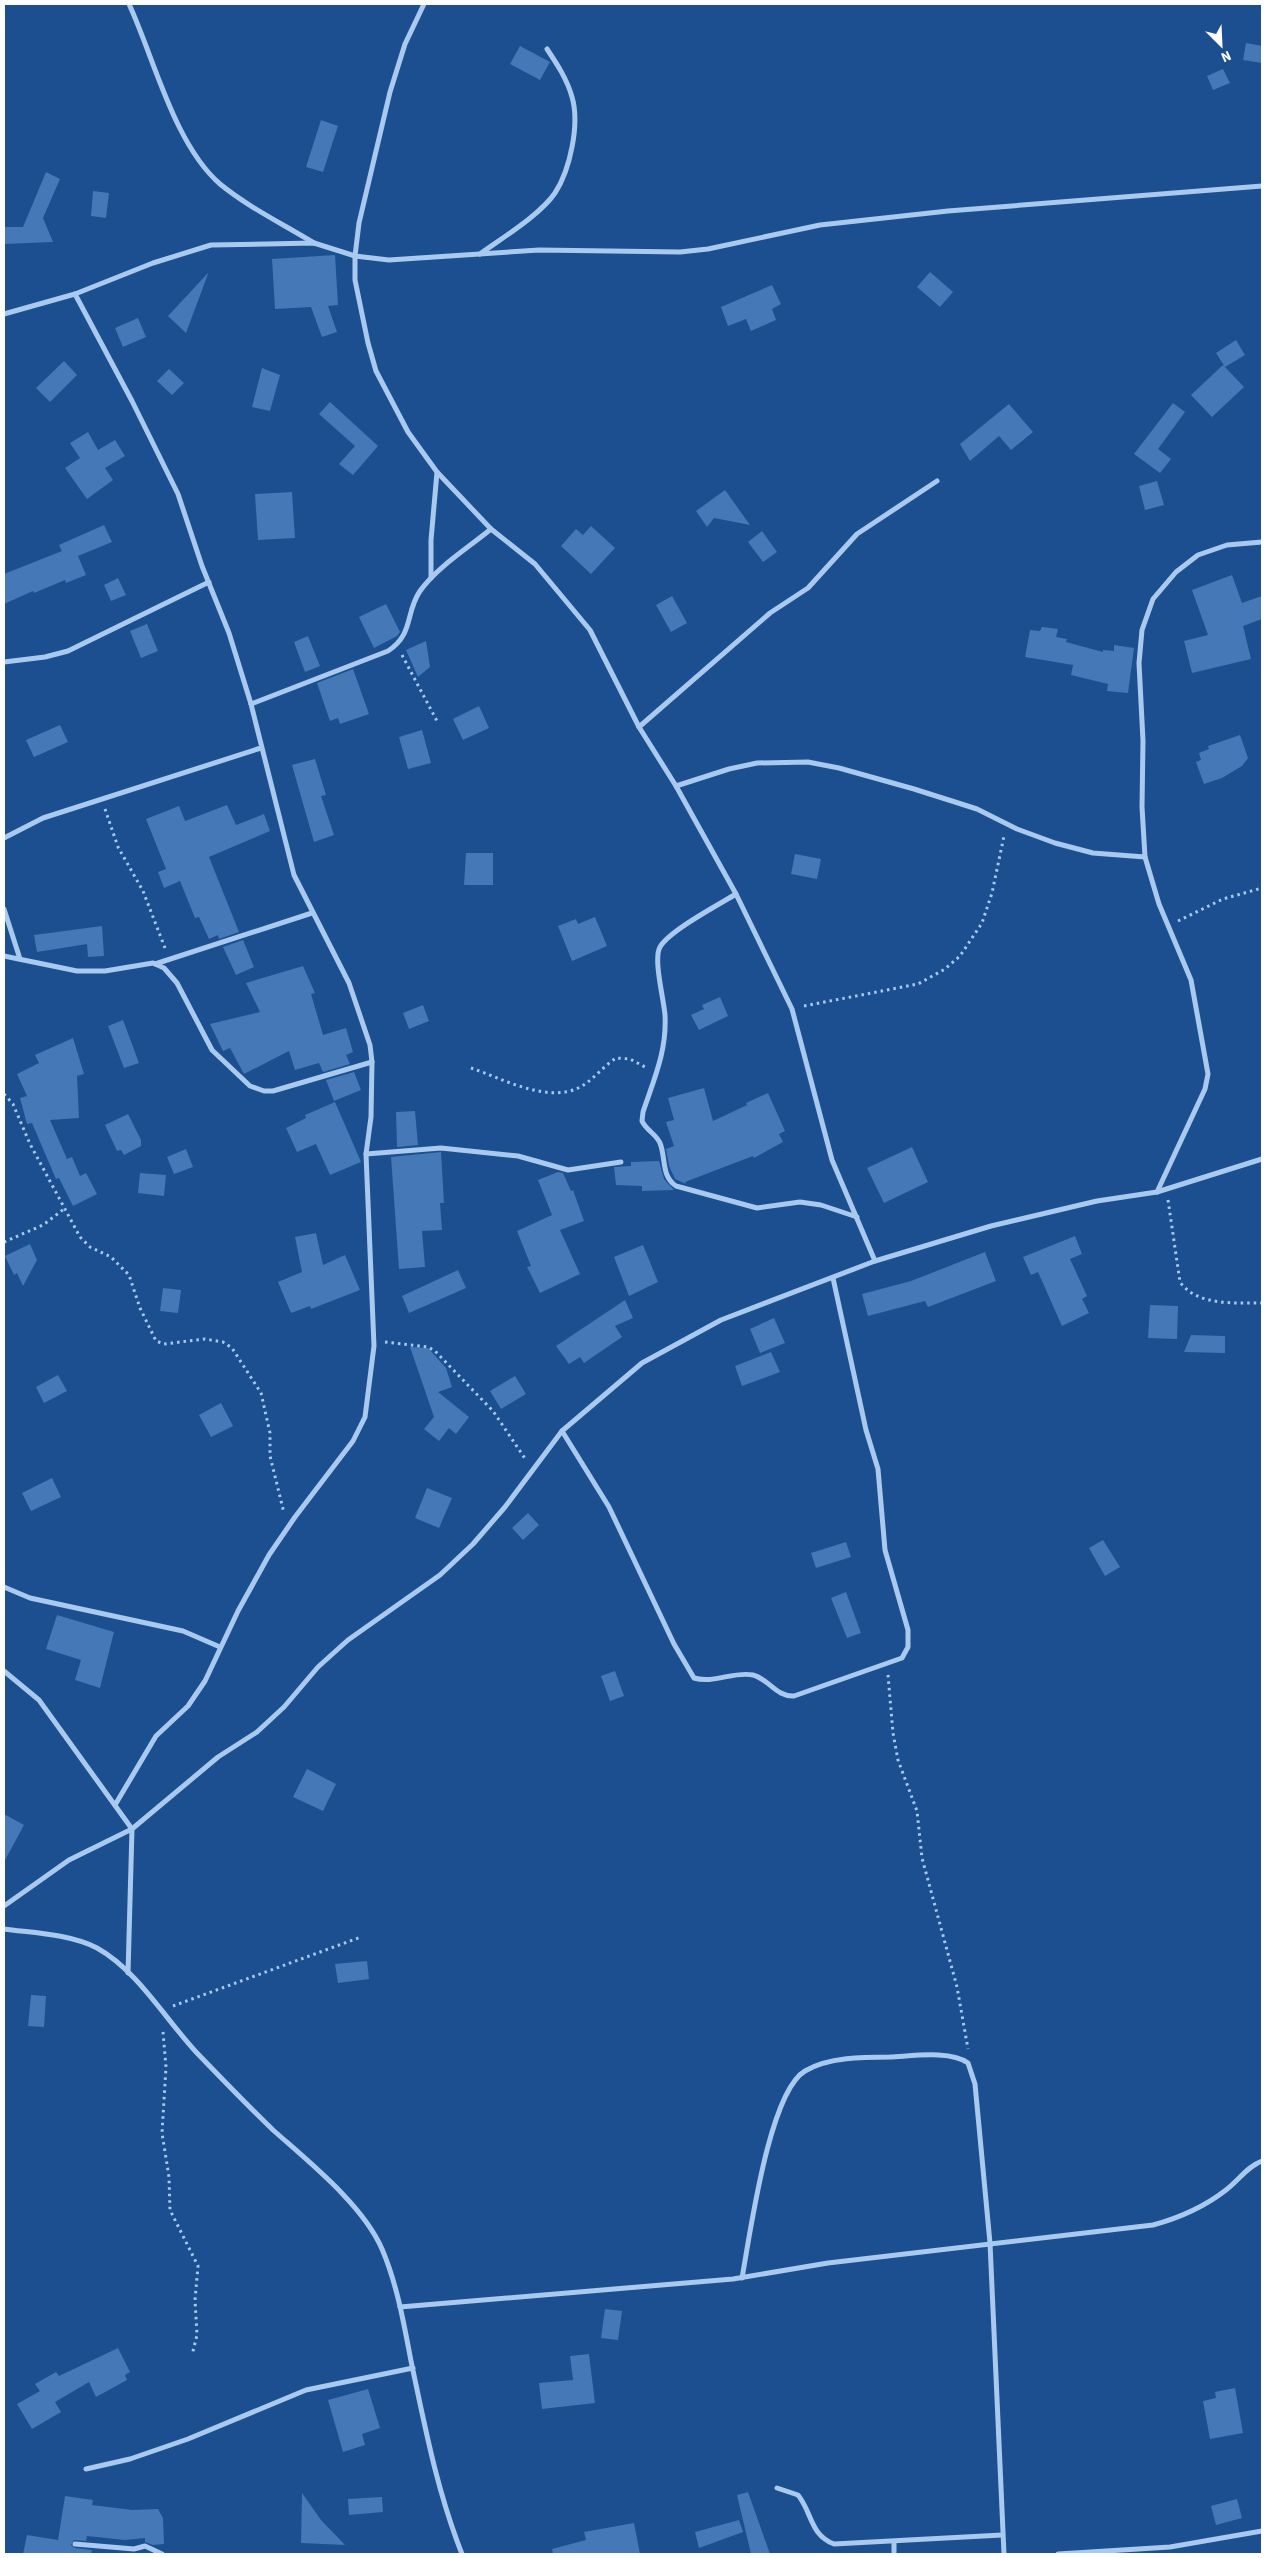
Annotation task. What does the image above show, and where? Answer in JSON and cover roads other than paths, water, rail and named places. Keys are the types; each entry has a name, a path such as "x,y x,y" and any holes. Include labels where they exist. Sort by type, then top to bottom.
{"street":[{"path":"129,4 145,38 179,127 199,159 219,183 314,243 355,256 389,260 539,250 680,252 708,249 820,225 948,211 1262,186"},
{"path":"424,4 405,44 390,92 361,214 355,256 355,280 376,371 408,432 437,472 491,529 535,564 590,630 639,727 676,786 736,894 792,1009 832,1160 875,1261"},
{"path":"480,254 524,223 554,194 568,168 574,122 572,98 562,71 547,49"},
{"path":"4,314 75,294 153,263 211,245 314,243"},
{"path":"75,294 132,401 178,494 226,625 251,704 292,867 312,913 349,983 370,1044 372,1062 371,1118 366,1154 374,1341 365,1417 353,1441 287,1528 269,1555 220,1647 205,1681 188,1706 156,1736 115,1805"},
{"path":"431,578 431,540 437,472"},
{"path":"639,727 770,612 808,588 857,534 937,481"},
{"path":"251,704 388,652 397,646 406,632 415,601 431,578 491,529"},
{"path":"1158,1192 1207,1081 1207,1066 1191,980 1159,904 1145,857 1142,808 1143,741 1139,663 1142,630 1153,599 1176,572 1198,555 1227,545 1262,542"},
{"path":"4,662 45,657 68,651 209,582"},
{"path":"4,838 43,818 262,748"},
{"path":"676,786 729,769 758,763 808,762 914,788 976,809 1055,843 1093,853 1145,857"},
{"path":"736,894 669,936 660,946 658,961 665,1041 662,1060 643,1112 642,1121 658,1140 665,1171 671,1183 676,1186 757,1208 800,1202 821,1205 857,1217"},
{"path":"4,909 20,959"},
{"path":"4,956 77,971 105,971 170,960 312,913"},
{"path":"155,964 164,968 177,983 212,1050 255,1089 274,1091 372,1062"},
{"path":"366,1154 441,1148 518,1156 568,1170 621,1162"},
{"path":"4,1906 69,1860 132,1829 218,1757 257,1732 284,1707 318,1666 348,1640 440,1575 472,1544 505,1506 562,1431 636,1368 671,1346 721,1320 875,1261 1000,1224 1097,1201 1167,1190 1262,1159"},
{"path":"562,1431 609,1507 674,1644 694,1678 698,1680 752,1675 781,1694 794,1696 888,1664 905,1654 908,1647 908,1630 885,1550 878,1469 866,1430 833,1278"},
{"path":"4,1587 30,1598 183,1631 220,1647"},
{"path":"4,1671 39,1700 132,1829 128,1973"},
{"path":"4,1929 79,1941 109,1956 128,1973 187,2042 244,2102 341,2192 382,2249 400,2306 434,2472 446,2515 462,2554"},
{"path":"742,2278 760,2182 782,2103 794,2081 804,2072 817,2065 866,2057 953,2055 963,2059 970,2069 975,2084 990,2243 999,2402 1004,2554"},
{"path":"400,2306 742,2278 828,2263 1152,2225 1177,2218 1226,2190 1252,2166 1262,2161"},
{"path":"86,2469 130,2459 188,2439 306,2390 413,2368"},
{"path":"777,2488 798,2495 814,2528 830,2542 894,2542 1002,2535"},
{"path":"1058,2554 1170,2547 1262,2531"},
{"path":"894,2542 894,2554"},
{"path":"75,2544 134,2550 145,2546 162,2554"}]}
